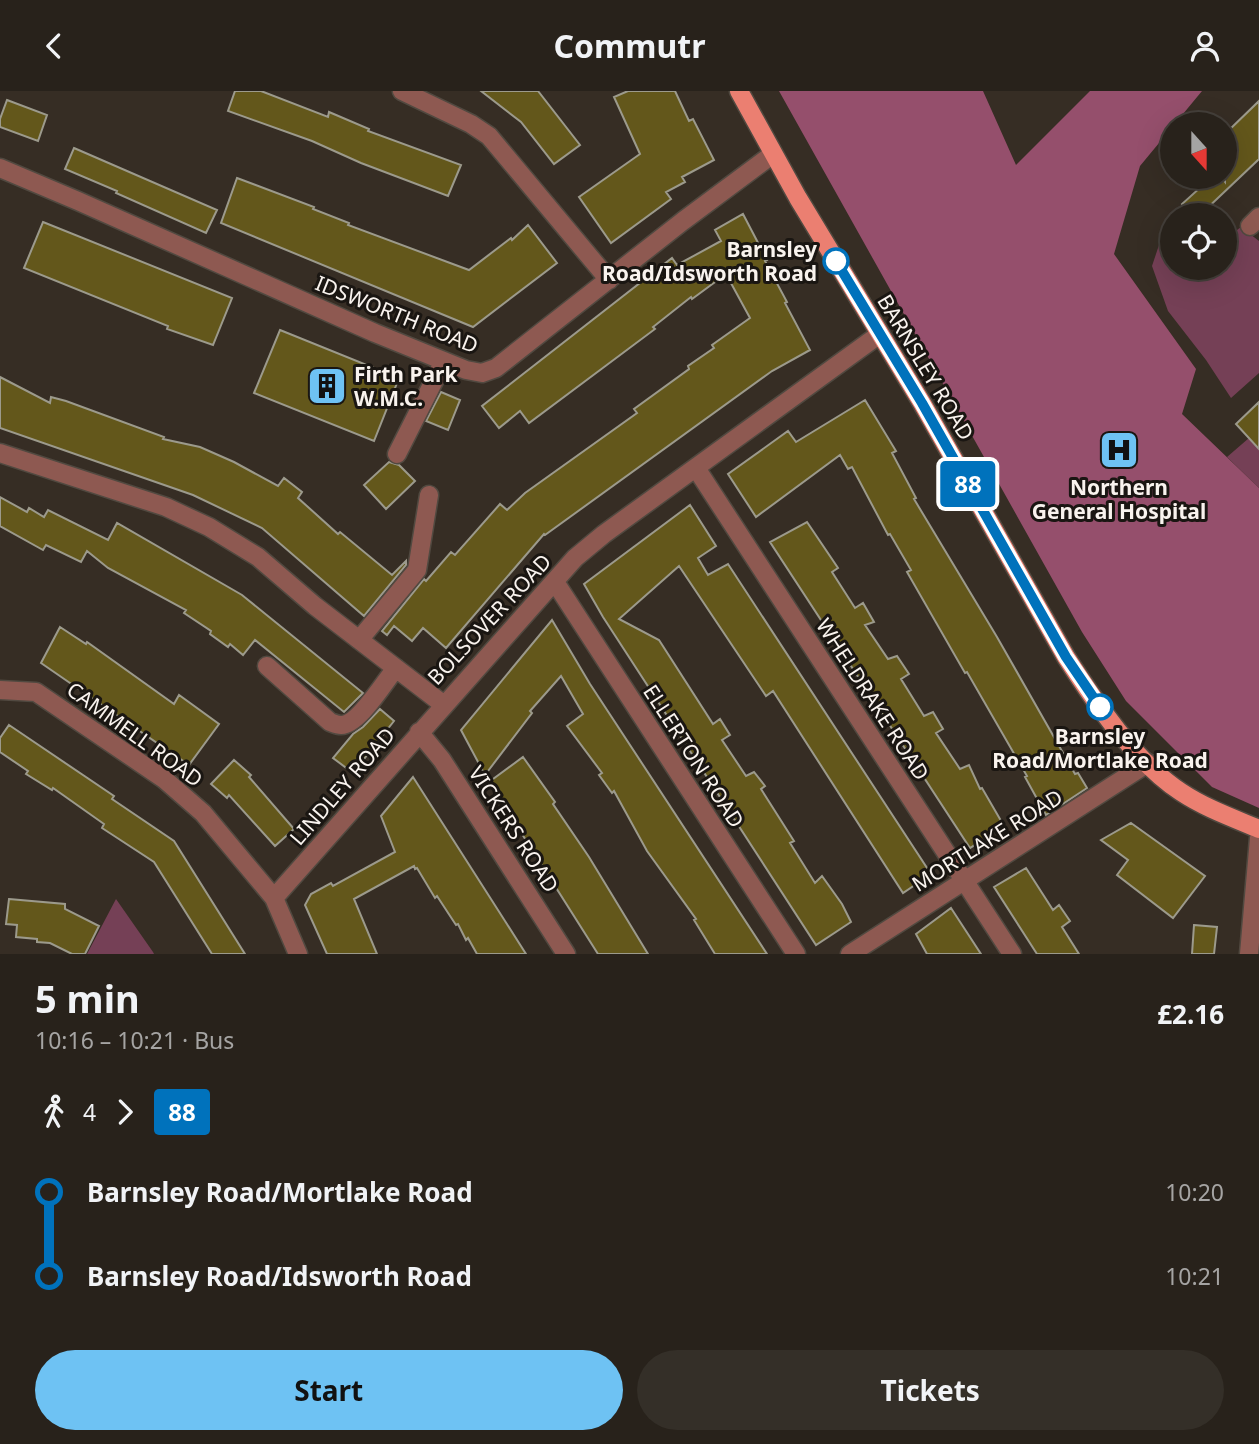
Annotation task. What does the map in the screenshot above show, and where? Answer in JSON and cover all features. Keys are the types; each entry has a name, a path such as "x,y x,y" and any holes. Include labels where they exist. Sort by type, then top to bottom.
{"main road":[{"name":"BARNSLEY ROAD","path":"739,91 773,154 922,403 1066,657 1111,722 1148,763 1180,792 1259,829"}],"street":[{"path":"402,91 471,124 489,136 609,280"},
{"name":"IDSWORTH ROAD","path":"0,168 444,361 482,373 496,368 773,154"},
{"name":"BOLSOVER ROAD","path":"0,453 166,507 209,527 258,557 444,705 575,558 604,534 880,334"},
{"path":"397,454 444,361"},
{"name":"WHELDRAKE ROAD","path":"696,468 1012,954"},
{"path":"359,640 417,570 429,495"},
{"name":"ELLERTON ROAD","path":"555,582 796,954"},
{"path":"267,666 330,722 342,726 351,723 362,713 396,668"},
{"name":"CAMMELL ROAD","path":"0,690 36,692 164,779 203,813 274,898 298,954"},
{"name":"LINDLEY ROAD","path":"274,898 444,705"},
{"name":"VICKERS ROAD","path":"419,732 442,760 566,954"},
{"name":"MORTLAKE ROAD","path":"850,954 1148,763"},
{"path":"1249,954 1259,838"}],"shaded area":[{"name":"Northern General Hospital","path":"779,91 983,91 1016,165 1090,91 1202,91 1185,112 1160,112 1160,142 1140,166 1114,254 1196,369 1182,414 1259,488 1259,808 1212,787 1126,701 1082,632"},
{"path":"1241,227 1259,241 1259,373 1231,398 1168,311 1152,266 1160,242 1160,280 1237,280 1237,230"},
{"path":"1249,438 1259,448 1259,488 1227,457"},
{"path":"116,899 153,952 154,954 87,954"}],"building":[{"path":"235,91 261,91 328,117 329,112 369,129 368,131 461,165 448,196 312,141 228,111"},
{"path":"481,91 538,91 580,145 554,164 521,122"},
{"path":"628,91 675,91 689,121 693,119 714,160 682,177 685,182 666,192 671,199 611,243 579,197 640,154 614,97"},
{"path":"7,100 47,115 38,141 0,127"},
{"path":"1259,101 1259,159 1237,180 1237,122"},
{"path":"74,148 217,210 206,233 65,169"},
{"path":"237,178 314,207 313,209 349,223 348,225 469,270 511,238 512,240 528,225 557,263 473,327 221,223"},
{"path":"1199,189 1227,189 1213,203 1183,203"},
{"path":"743,214 810,350 772,371 544,534 446,648 423,628 412,641 394,626 387,635 382,631 424,579 426,581 451,552 455,555 500,504 507,510 525,493 637,413 634,409 689,369 688,366 714,348 712,345 750,318 726,274 692,299 691,297 653,327 655,329 529,423 520,411 499,428 482,406 672,258 677,265 721,241 715,230"},
{"path":"43,222 232,298 213,345 167,329 168,326 24,268"},
{"name":"Firth Park W.M.C.","path":"280,330 399,378 374,441 254,393"},
{"path":"0,377 50,403 51,397 66,401 164,437 163,439 200,447 278,486 284,478 302,492 298,498 338,534 340,532 392,575 406,561 406,565 364,616 262,528 193,495 0,428"},
{"path":"441,392 460,400 448,430 426,421"},
{"path":"865,400 896,451 892,453 916,498 914,499 1075,774 1078,773 1087,788 1046,815 1025,777 1027,776 907,572 911,570 890,534 888,535 852,467 848,469 840,455 756,517 728,474 788,431 796,442"},
{"path":"1259,402 1259,449 1236,424"},
{"path":"389,462 399,465 415,481 386,509 364,485"},
{"path":"0,497 27,512 29,508 44,517 48,510 108,540 117,523 242,595 363,693 344,712 255,640 243,655 230,644 228,647 210,634 211,631 184,613 186,610 108,568 87,551 81,562 46,545 43,550 0,526"},
{"path":"690,505 716,546 698,558 708,575 728,564 931,874 903,893 773,691 766,696 679,566 619,619 659,640 713,724 720,719 730,735 722,740 746,776 754,772 765,786 761,789 794,841 790,843 815,883 822,876 842,904 851,922 816,945 584,584"},
{"path":"807,522 838,568 832,572 855,608 863,603 874,622 865,625 888,659 897,656 909,674 901,679 924,716 933,712 943,729 936,733 960,769 969,765 980,789 982,788 1004,826 970,848 770,542"},
{"path":"552,620 590,684 767,954 715,954 694,920 696,919 647,851 614,791 612,793 599,775 602,773 567,726 583,714 561,676 530,711 532,713 485,775 461,730"},
{"path":"60,627 86,644 87,642 174,704 179,695 219,724 189,765 41,663"},
{"path":"380,709 394,721 353,773 333,758 353,734"},
{"path":"9,725 114,796 112,799 174,841 245,954 212,954 154,862 102,828 104,824 53,788 52,790 26,774 28,771 0,752 0,738"},
{"path":"523,757 555,802 553,804 648,954 598,954 489,782"},
{"path":"234,760 251,775 249,777 294,829 275,846 229,795 227,798 211,784"},
{"path":"413,777 526,954 477,954 414,866 354,899 377,954 327,954 305,905 311,894 331,883 333,886 395,852 381,816"},
{"path":"1131,823 1205,876 1173,918 1117,875 1128,860 1101,840"},
{"path":"1026,868 1053,910 1059,905 1070,921 1062,927 1079,954 1037,954 994,887"},
{"path":"9,899 65,904 65,909 99,926 85,954 72,954 50,943 37,942 37,939 16,937 17,925 6,924"},
{"path":"951,908 981,954 927,954 916,934"},
{"path":"1194,925 1217,927 1214,954 1192,954"}],"bus line":[{"name":"88","path":"836,261 922,403 1066,657 1100,707"}],"place":[{"name":"Barnsley Road/Idsworth Road","path":"836,261"},
{"name":"Firth Park W.M.C.","path":"327,386"},
{"name":"Northern General Hospital","path":"1119,450"},
{"name":"Barnsley Road/Mortlake Road","path":"1100,707"}]}
